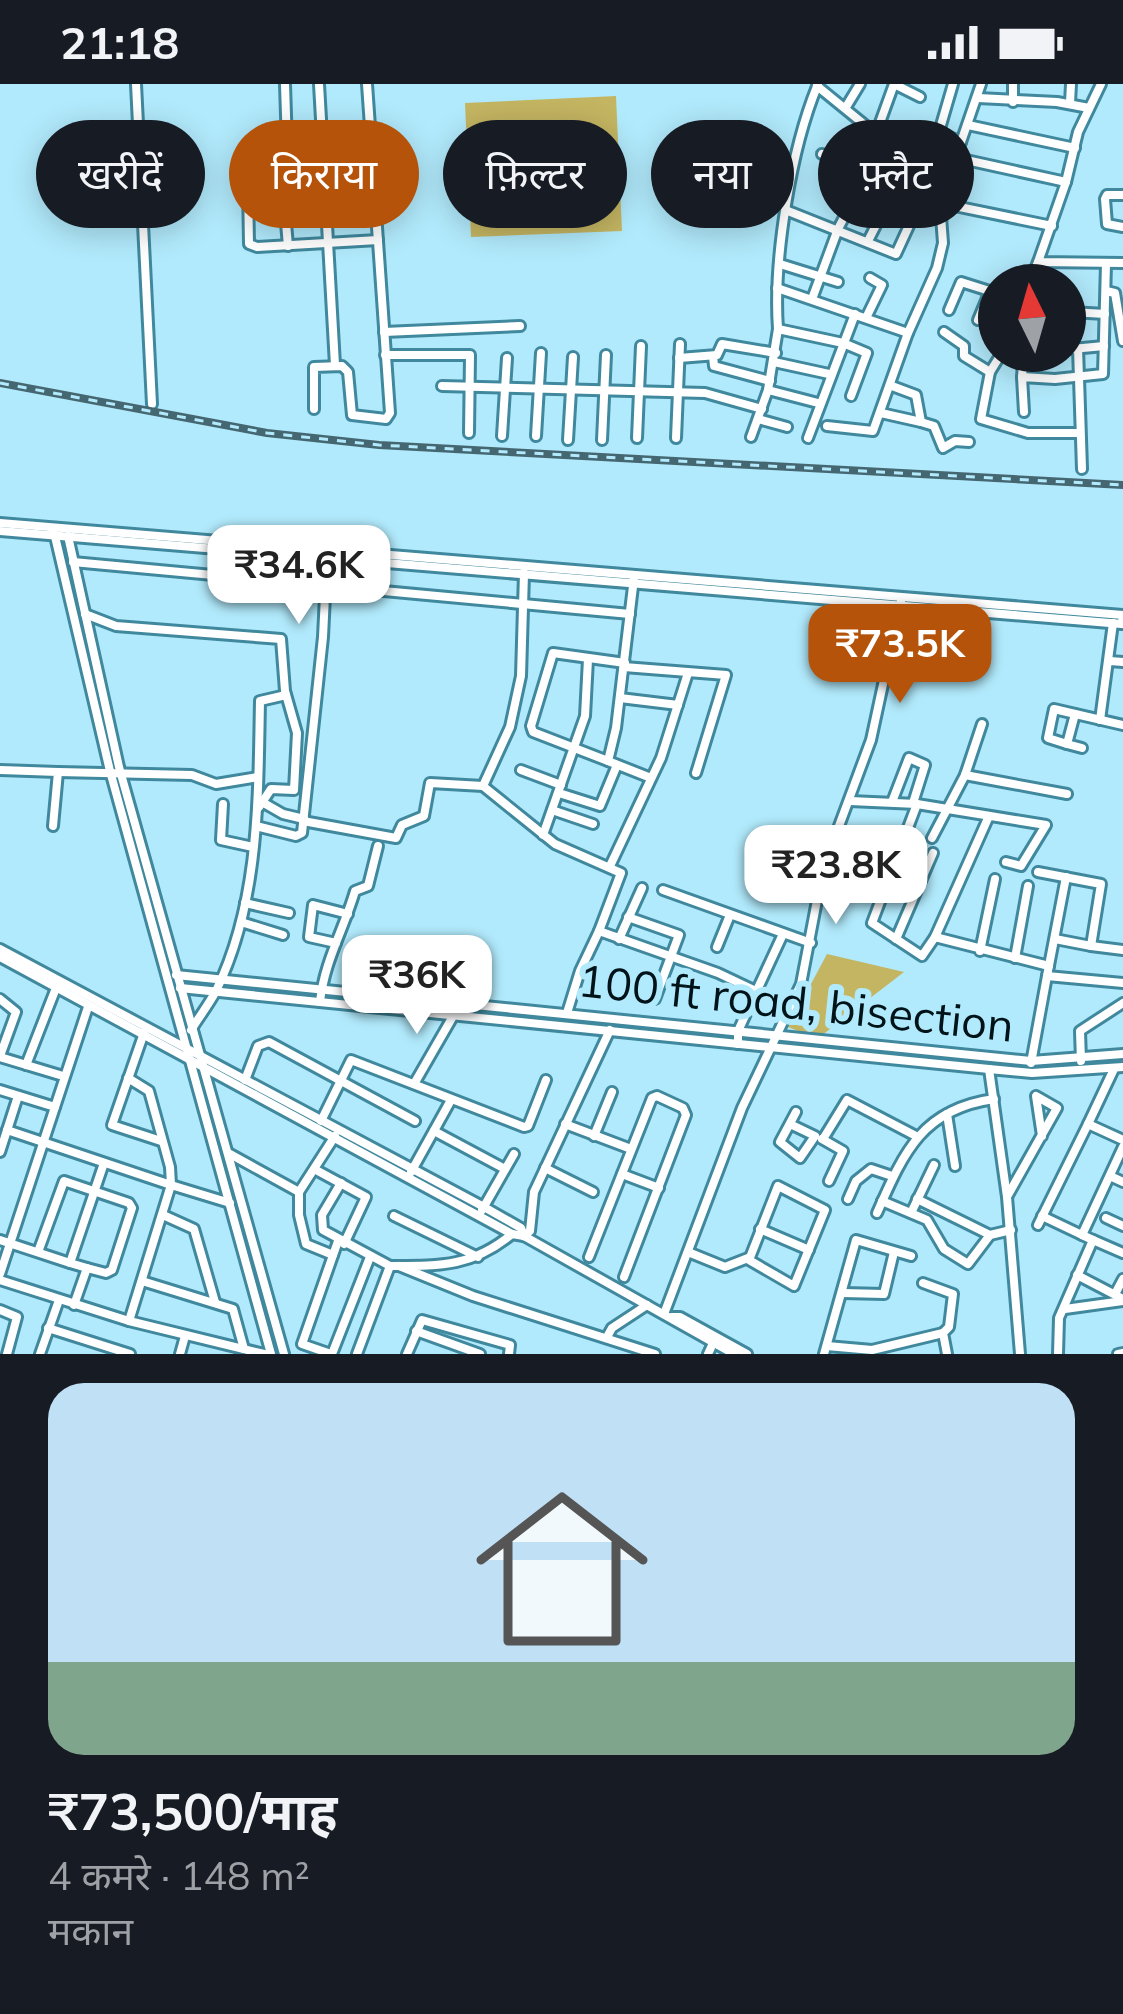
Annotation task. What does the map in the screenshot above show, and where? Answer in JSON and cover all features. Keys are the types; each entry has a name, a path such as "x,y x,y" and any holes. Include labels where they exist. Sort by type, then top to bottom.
{"street":[{"path":"136,84 152,404"},
{"path":"285,84 286,120"},
{"path":"319,84 321,120"},
{"path":"367,84 369,120"},
{"path":"846,107 860,84"},
{"path":"881,120 894,84 920,98"},
{"path":"943,120 953,84"},
{"path":"970,120 981,84"},
{"path":"1012,84 1013,102"},
{"path":"1070,103 1071,84"},
{"path":"1101,84 1038,262 1123,263"},
{"path":"794,168 798,139 818,85 860,120"},
{"path":"978,98 1089,108"},
{"path":"974,126 1075,148"},
{"path":"974,162 1066,182"},
{"path":"1123,195 1106,199 1107,224 1123,227"},
{"path":"974,210 1052,226"},
{"path":"794,213 898,254 909,228"},
{"path":"249,228 253,247 378,240"},
{"path":"286,228 288,246"},
{"path":"327,228 335,365"},
{"path":"314,409 313,369 335,365 348,372 352,415 386,419 390,413 377,228"},
{"path":"751,437 775,358 777,288 785,228"},
{"path":"868,241 875,228"},
{"path":"827,426 871,433 942,249 941,228"},
{"path":"812,299 838,229"},
{"path":"780,264 838,282"},
{"path":"1022,377 1103,374 1106,265"},
{"path":"866,318 882,285 870,278"},
{"path":"949,310 961,282 978,287"},
{"path":"777,288 908,333"},
{"path":"1106,291 1115,293 1123,341"},
{"path":"1086,313 1105,314"},
{"path":"808,438 855,314"},
{"path":"384,332 520,326"},
{"path":"778,329 843,343 868,356 851,396"},
{"path":"944,332 964,346 964,356 978,365"},
{"path":"676,438 680,344"},
{"path":"679,358 718,355 722,344 830,374"},
{"path":"637,438 641,346"},
{"path":"1086,348 1104,346"},
{"path":"385,356 468,353 469,434"},
{"path":"536,436 542,353"},
{"path":"602,440 606,355"},
{"path":"713,356 714,366 818,404"},
{"path":"568,440 573,357"},
{"path":"502,436 507,358"},
{"path":"990,372 981,419 1028,433 1081,433"},
{"path":"1022,372 1024,412"},
{"path":"1077,372 1082,469"},
{"path":"442,386 705,393 762,409"},
{"path":"892,386 918,397 921,422"},
{"path":"880,413 934,426 943,448 955,441 969,442"},
{"path":"758,419 787,427"},
{"path":"0,527 1120,621 1100,720"},
{"path":"54,532 115,771 284,1354"},
{"path":"67,532 115,771 180,988 188,1048"},
{"path":"256,826 298,836 303,820 327,553"},
{"path":"74,562 630,614"},
{"path":"483,786 514,712 521,676 524,570"},
{"path":"521,770 601,806 613,763 634,578"},
{"path":"668,1315 742,1108 801,984 823,869 871,740 901,600"},
{"path":"85,614 116,626 278,637 283,644 286,695 296,733 294,789 271,789 261,805 241,922 216,992 188,1031"},
{"path":"651,778 533,732 552,655 727,676 696,773"},
{"path":"543,835 585,716 588,658"},
{"path":"1110,661 1123,662"},
{"path":"610,866 651,778 688,673"},
{"path":"261,805 260,701 286,695"},
{"path":"620,698 679,706"},
{"path":"1082,748 1048,738 1054,710 1123,724"},
{"path":"1067,744 1075,714"},
{"path":"932,838 965,776 982,724"},
{"path":"892,802 908,758 925,765 872,920 924,957 989,816"},
{"path":"0,770 192,775 215,784 258,777"},
{"path":"53,826 58,772"},
{"path":"965,776 1067,794"},
{"path":"261,805 303,820 396,838 402,825 423,817 430,783 483,786 543,835 622,874 567,1013"},
{"path":"850,800 947,808 1047,826 1021,866 1006,862"},
{"path":"224,804 221,840 253,847"},
{"path":"552,810 593,824"},
{"path":"320,1002 355,891 368,886 378,846"},
{"path":"896,939 933,853"},
{"path":"1038,872 1101,882 1091,946"},
{"path":"1032,1073 1066,877"},
{"path":"980,951 995,879"},
{"path":"1015,958 1028,886"},
{"path":"619,939 642,888"},
{"path":"663,890 811,943"},
{"path":"245,903 289,913"},
{"path":"337,943 309,937 312,907 317,904 348,914"},
{"path":"717,947 730,915"},
{"path":"628,917 676,932 679,938 655,999"},
{"path":"241,922 283,935"},
{"path":"599,931 756,991"},
{"path":"738,1044 738,1031 783,934"},
{"path":"935,937 1048,971 1123,983"},
{"path":"1055,940 1123,950"},
{"path":"0,953 197,1061 321,1121 336,1134"},
{"name":"100 ft road, bisection","path":"176,975 1031,1061 1123,1054"},
{"path":"58,985 88,1006 188,1048 197,1061 267,1354 219,1349 0,1277 5,1242 44,1142 88,1006"},
{"path":"26,1065 58,985"},
{"name":"100 ft road, bisection","path":"180,988 989,1070 1032,1073 1119,1067"},
{"path":"0,999 16,1012 0,1057 63,1076"},
{"path":"414,1084 454,1015 456,1003"},
{"path":"1083,1070 1080,1031 1123,1003"},
{"path":"524,1236 530,1231 533,1198 545,1168 614,1018"},
{"path":"145,1030 112,1125 163,1142"},
{"path":"243,1084 258,1046 265,1042 415,1121"},
{"path":"921,1063 923,1049"},
{"path":"964,1067 965,1053"},
{"path":"321,1121 349,1062 355,1060 526,1127 546,1080"},
{"path":"1119,1067 1040,1221 1123,1253"},
{"path":"989,1070 1011,1230 1020,1354"},
{"path":"128,1078 149,1091 171,1185 129,1321"},
{"path":"243,1084 521,1228 524,1236"},
{"path":"0,1090 55,1107"},
{"path":"594,1136 612,1092"},
{"path":"0,1152 18,1096"},
{"path":"1007,1197 1042,1136 1057,1107 1035,1096 1042,1136"},
{"path":"589,1256 653,1097 686,1110 624,1277"},
{"path":"877,1213 916,1136 962,1103 994,1099"},
{"path":"410,1173 451,1100"},
{"path":"796,1112 780,1144 798,1158 847,1100 916,1136"},
{"path":"946,1113 955,1166"},
{"path":"565,1124 631,1150"},
{"path":"790,1124 843,1151 829,1181"},
{"path":"1082,1235 1123,1144 1088,1124"},
{"path":"7,1130 230,1203"},
{"path":"434,1131 505,1169"},
{"path":"334,1255 307,1244 298,1215 299,1192 336,1134"},
{"path":"229,1154 299,1192"},
{"path":"481,1211 514,1154"},
{"path":"70,1263 104,1163"},
{"path":"910,1213 934,1165"},
{"path":"545,1168 593,1192"},
{"path":"848,1199 856,1181 873,1168 892,1176"},
{"path":"316,1170 367,1199 334,1255 302,1344 332,1354 370,1257"},
{"path":"622,1174 659,1188"},
{"path":"1110,1176 1123,1182"},
{"path":"5,1242 106,1273 112,1270 129,1203 68,1181 62,1184 38,1252"},
{"path":"341,1183 320,1221 323,1230 341,1243 472,1296 656,1354"},
{"path":"780,1186 824,1209 809,1250 794,1286 751,1263 749,1257 780,1186"},
{"path":"917,1199 990,1235"},
{"path":"882,1201 930,1222 944,1250 968,1264 990,1235 1011,1230"},
{"path":"481,1211 512,1234 524,1236 647,1305 680,1317 734,1354"},
{"path":"163,1214 194,1229 215,1302"},
{"path":"394,1216 479,1258"},
{"path":"1106,1218 1123,1226"},
{"path":"760,1229 809,1250"},
{"path":"394,1266 479,1258 512,1234"},
{"path":"910,1256 856,1240 826,1350 872,1350 943,1333 949,1327 953,1294 923,1283"},
{"path":"1058,1354 1056,1328 1093,1240"},
{"path":"688,1252 725,1267 749,1257"},
{"path":"843,1293 884,1294 894,1252"},
{"path":"357,1354 394,1266"},
{"path":"74,1305 86,1268"},
{"path":"1078,1275 1120,1298"},
{"path":"1120,1298 1123,1279"},
{"path":"142,1281 233,1309 244,1349"},
{"path":"1064,1310 1120,1298"},
{"path":"40,1354 59,1300"},
{"path":"607,1337 612,1328 647,1305"},
{"path":"0,1310 17,1317 7,1354"},
{"path":"407,1354 422,1320 510,1346 509,1354"},
{"path":"48,1328 130,1354"},
{"path":"416,1331 479,1354"},
{"path":"943,1333 947,1354"},
{"path":"180,1354 185,1336"},
{"path":"76,1354 81,1340"},
{"path":"708,1354 715,1340"},
{"path":"715,1340 747,1354"}],"shaded area":[{"path":"616,96 617,120 466,120 465,103"},
{"path":"471,228 622,228 622,231 471,237"},
{"path":"827,954 904,972 817,1039 788,1027"}],"railway":[{"path":"0,383 267,433 379,445 1123,485"}]}
